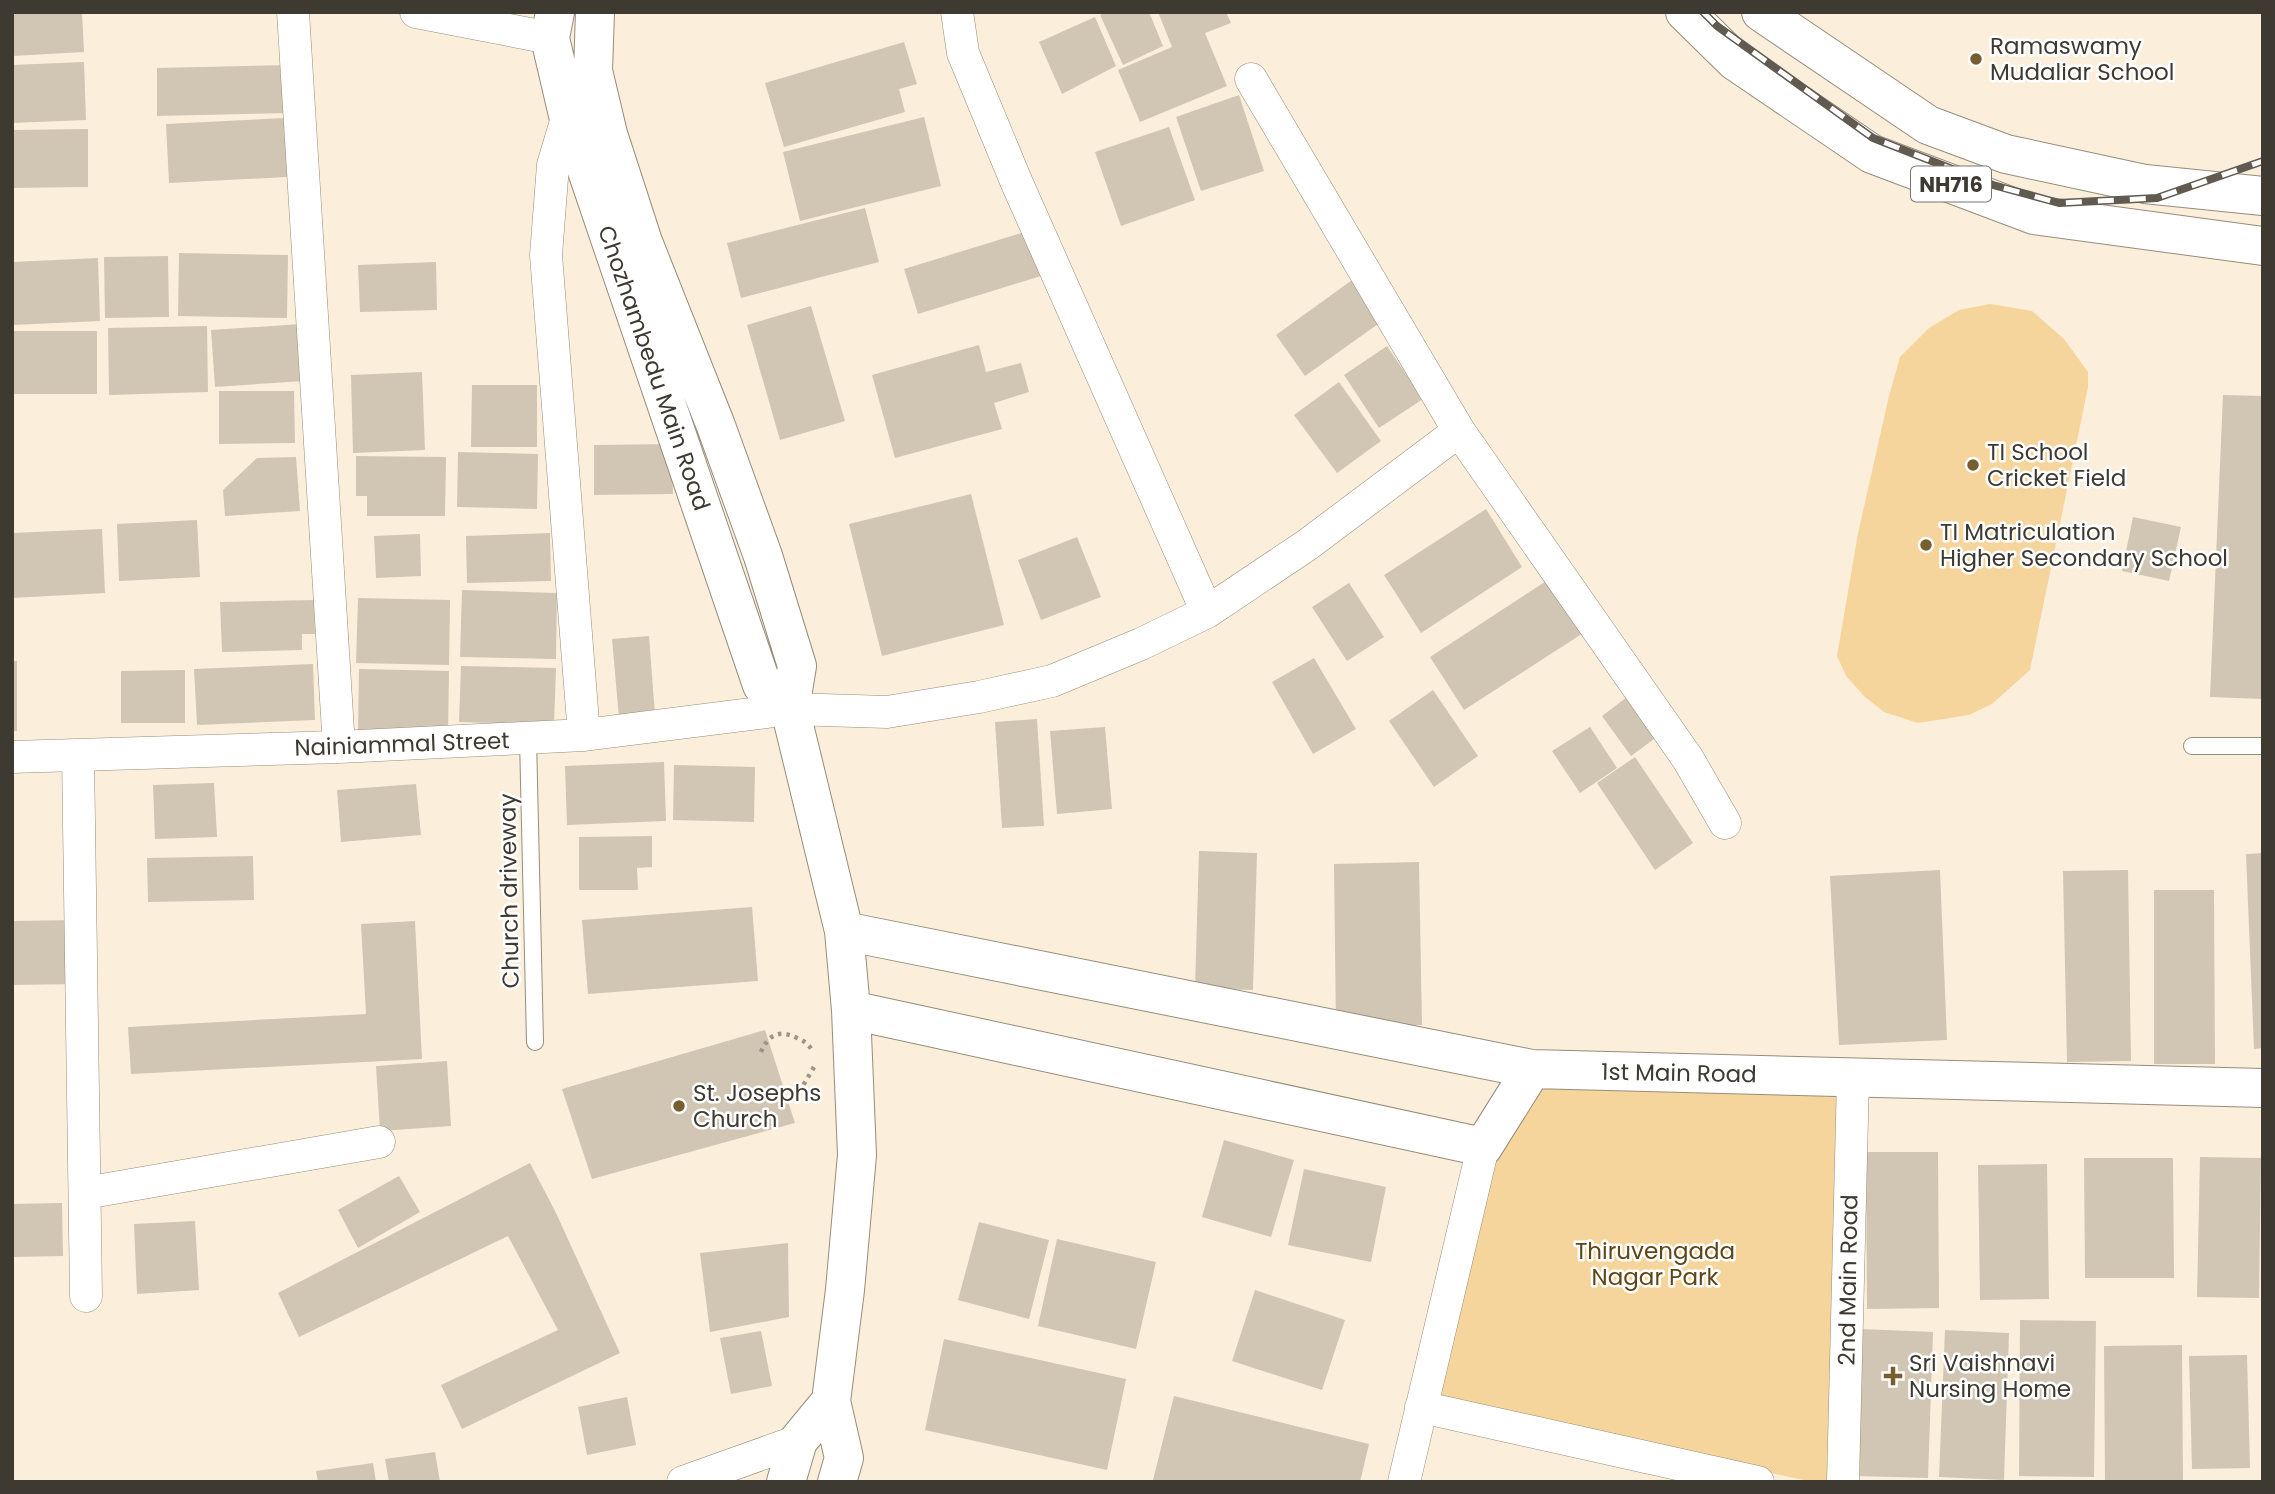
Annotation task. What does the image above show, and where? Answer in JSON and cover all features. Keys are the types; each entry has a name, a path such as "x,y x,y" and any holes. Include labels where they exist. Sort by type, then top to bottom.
{"main road":[{"name":"Chozhambedu Main Road","path":"595,12 593,71 608,134 643,242 716,426 763,556 797,666 790,709 844,932 851,1010 857,1155 845,1290 831,1401"},
{"name":"NH716","path":"1685,12 1735,61 1872,155 2034,215 2263,246"},
{"name":"NH716","path":"1761,12 1928,125 2006,154 2145,184 2263,197"},
{"name":"Chozhambedu Main Road","path":"552,25 568,115 762,685 790,709"},
{"name":"1st Main Road","path":"844,932 1532,1069 2263,1088"},
{"path":"851,1010 1483,1147 1532,1069"},
{"path":"786,1482 798,1441 831,1401"},
{"path":"831,1401 844,1458 837,1482"}],"street":[{"path":"293,12 339,747"},
{"path":"416,12 552,25"},
{"path":"957,12 963,52 1016,181 1207,612"},
{"path":"1251,79 1459,431 1688,759 1725,823"},
{"path":"568,115 553,165 546,255 584,735"},
{"name":"Nainiammal Street","path":"12,757 339,747 584,735 790,709 887,712 979,697 1052,681 1141,644 1207,612 1307,545 1459,431"},
{"path":"78,755 86,1296"},
{"name":"2nd Main Road","path":"1843,1482 1853,1078"},
{"path":"85,1193 379,1142"},
{"path":"1404,1482 1483,1147"},
{"path":"1421,1407 1758,1482"},
{"path":"683,1482 798,1441"}],"lane":[{"name":"Church driveway","path":"528,738 535,1042"},
{"path":"2192,746 2263,746"}],"path":[{"path":"761,1052 765,1042 781,1032 800,1039 812,1048"},
{"path":"773,1094 781,1095 801,1089 816,1063"}],"green space":[{"name":"TI School Cricket Field","path":"1990,304 2032,311 2064,339 2088,372 2088,387 2030,670 1992,704 1969,715 1918,723 1884,712 1865,697 1846,676 1837,656 1858,533 1900,357 1929,328 1959,310"},
{"name":"Thiruvengada Nagar Park","path":"1540,1081 1839,1090 1830,1482 1813,1482 1437,1401 1496,1158"}],"building":[{"path":"12,12 82,12 84,52 12,56"},
{"path":"1106,12 1149,12 1163,46 1123,65 1100,15"},
{"path":"1158,12 1226,12 1231,23 1205,33 1227,86 1140,122 1118,70 1172,47"},
{"path":"1095,17 1116,66 1062,94 1039,42"},
{"path":"904,42 917,84 899,89 905,112 784,147 765,83"},
{"path":"84,62 86,120 12,123 12,65"},
{"path":"291,65 292,113 157,116 157,68"},
{"path":"1239,95 1264,171 1201,191 1176,117"},
{"path":"924,117 941,186 800,221 783,152"},
{"path":"285,118 287,177 169,183 166,124"},
{"path":"1169,127 1195,200 1121,226 1095,152"},
{"path":"88,129 88,187 12,188 12,130"},
{"path":"865,208 879,262 741,298 727,243"},
{"path":"1028,231 1041,276 918,314 904,269"},
{"path":"179,253 288,255 287,318 178,316"},
{"path":"168,256 169,317 105,318 104,257"},
{"path":"98,258 100,321 12,325 12,262"},
{"path":"436,262 437,310 360,312 358,265"},
{"path":"1359,275 1388,317 1305,376 1276,335"},
{"path":"811,306 845,421 780,440 747,325"},
{"path":"301,324 304,381 215,387 211,330"},
{"path":"207,326 208,392 109,395 108,328"},
{"path":"12,331 97,331 97,394 12,394"},
{"path":"979,345 986,372 1021,363 1029,392 994,403 1002,429 895,458 872,375"},
{"path":"1387,346 1423,399 1379,428 1344,375"},
{"path":"422,372 425,450 353,453 351,375"},
{"path":"1339,382 1381,441 1337,473 1294,415"},
{"path":"472,385 537,385 537,447 471,447"},
{"path":"219,391 294,391 295,443 219,444"},
{"name":"TI Matriculation Higher Secondary School","path":"2223,395 2263,396 2263,699 2210,697"},
{"path":"671,444 673,494 594,495 594,445"},
{"path":"458,452 538,454 537,509 457,507"},
{"path":"356,456 446,457 445,516 367,516 367,496 356,496"},
{"path":"296,457 300,511 225,516 223,490 257,458"},
{"path":"971,494 1004,625 882,656 849,524"},
{"path":"1486,509 1522,567 1421,633 1384,575"},
{"path":"2133,517 2181,527 2169,581 2122,571"},
{"path":"197,520 200,577 119,581 117,524"},
{"path":"102,529 105,593 12,598 12,533"},
{"path":"550,533 551,581 467,583 466,536"},
{"path":"420,534 421,576 376,578 374,536"},
{"path":"1077,537 1101,597 1041,620 1018,560"},
{"path":"1557,574 1591,628 1464,710 1430,657"},
{"path":"1349,583 1384,637 1347,661 1312,607"},
{"path":"462,590 557,593 556,659 460,657"},
{"path":"358,598 450,600 449,665 356,663"},
{"path":"314,600 315,634 302,634 302,650 222,652 220,602"},
{"path":"649,636 655,715 619,718 612,639"},
{"path":"1314,658 1356,729 1313,754 1272,682"},
{"path":"12,661 17,661 17,731 12,731"},
{"path":"313,664 315,720 197,725 194,669"},
{"path":"461,666 556,668 554,725 459,722"},
{"path":"359,669 449,671 448,733 358,730"},
{"path":"185,670 185,723 121,723 121,671"},
{"path":"1433,690 1478,756 1434,787 1389,721"},
{"path":"1635,691 1665,731 1631,756 1602,716"},
{"path":"1037,719 1044,826 1002,828 995,722"},
{"path":"1105,727 1112,809 1057,814 1050,731"},
{"path":"1590,727 1617,768 1580,793 1552,751"},
{"path":"1635,757 1693,843 1655,870 1597,783"},
{"path":"664,762 666,821 567,825 565,766"},
{"path":"674,765 755,767 754,822 673,820"},
{"path":"214,783 217,837 155,839 153,785"},
{"path":"416,784 421,835 341,842 337,790"},
{"path":"652,836 652,867 637,868 638,890 579,890 579,837"},
{"path":"1199,851 1257,853 1253,990 1195,988"},
{"path":"2263,853 2263,1048 2254,1049 2246,854"},
{"path":"253,856 254,900 148,902 147,858"},
{"path":"1419,862 1422,1025 1336,1028 1334,864"},
{"path":"1940,870 1947,1040 1839,1045 1830,876"},
{"path":"2128,870 2131,1061 2067,1062 2063,871"},
{"path":"2154,890 2214,890 2215,1064 2154,1064"},
{"path":"752,907 758,981 588,994 582,920"},
{"path":"77,920 78,984 12,985 12,921"},
{"path":"415,921 422,1059 131,1074 128,1027 366,1014 361,924"},
{"name":"St. Josephs Church","path":"765,1030 795,1123 592,1179 562,1089"},
{"path":"447,1061 451,1126 380,1131 376,1066"},
{"path":"1224,1140 1294,1160 1271,1237 1202,1217"},
{"path":"1866,1152 1938,1152 1939,1308 1867,1309"},
{"path":"2200,1157 2261,1158 2259,1298 2197,1297"},
{"path":"2084,1158 2173,1158 2174,1278 2085,1278"},
{"path":"530,1163 620,1353 462,1429 441,1385 558,1330 508,1236 299,1337 278,1293"},
{"path":"2047,1164 2049,1299 1980,1300 1978,1165"},
{"path":"1304,1169 1386,1187 1371,1262 1288,1245"},
{"path":"399,1176 420,1212 358,1248 338,1210"},
{"path":"62,1203 63,1256 12,1257 12,1204"},
{"path":"195,1221 199,1290 137,1294 134,1224"},
{"path":"979,1222 1049,1240 1029,1319 958,1300"},
{"path":"1057,1239 1156,1262 1136,1349 1038,1326"},
{"path":"788,1243 789,1317 710,1332 700,1253"},
{"path":"1255,1290 1345,1320 1322,1390 1232,1361"},
{"path":"2020,1320 2096,1321 2094,1477 2019,1476"},
{"path":"1862,1329 1933,1332 1928,1478 1857,1476"},
{"path":"1945,1330 2009,1333 2004,1480 1939,1477"},
{"path":"761,1331 772,1386 731,1394 720,1338"},
{"path":"944,1339 1126,1379 1107,1470 925,1430"},
{"path":"2182,1345 2183,1482 2105,1482 2104,1346"},
{"path":"2247,1355 2250,1468 2192,1469 2189,1356"},
{"path":"1174,1396 1369,1444 1360,1482 1153,1480"},
{"path":"627,1397 636,1445 587,1455 578,1407"},
{"path":"435,1452 440,1482 389,1482 385,1459"},
{"path":"373,1463 376,1482 318,1482 316,1471"}],"railway":[{"path":"1703,12 1717,26 1873,138 1993,185 2059,203 2157,198 2263,161"}],"place":[{"name":"Ramaswamy Mudaliar School","path":"1976,59"},
{"name":"TI School Cricket Field","path":"1973,465"},
{"name":"TI Matriculation Higher Secondary School","path":"1926,545"},
{"name":"St. Josephs Church","path":"679,1106"},
{"name":"Sri Vaishnavi Nursing Home","path":"1893,1376"}]}
